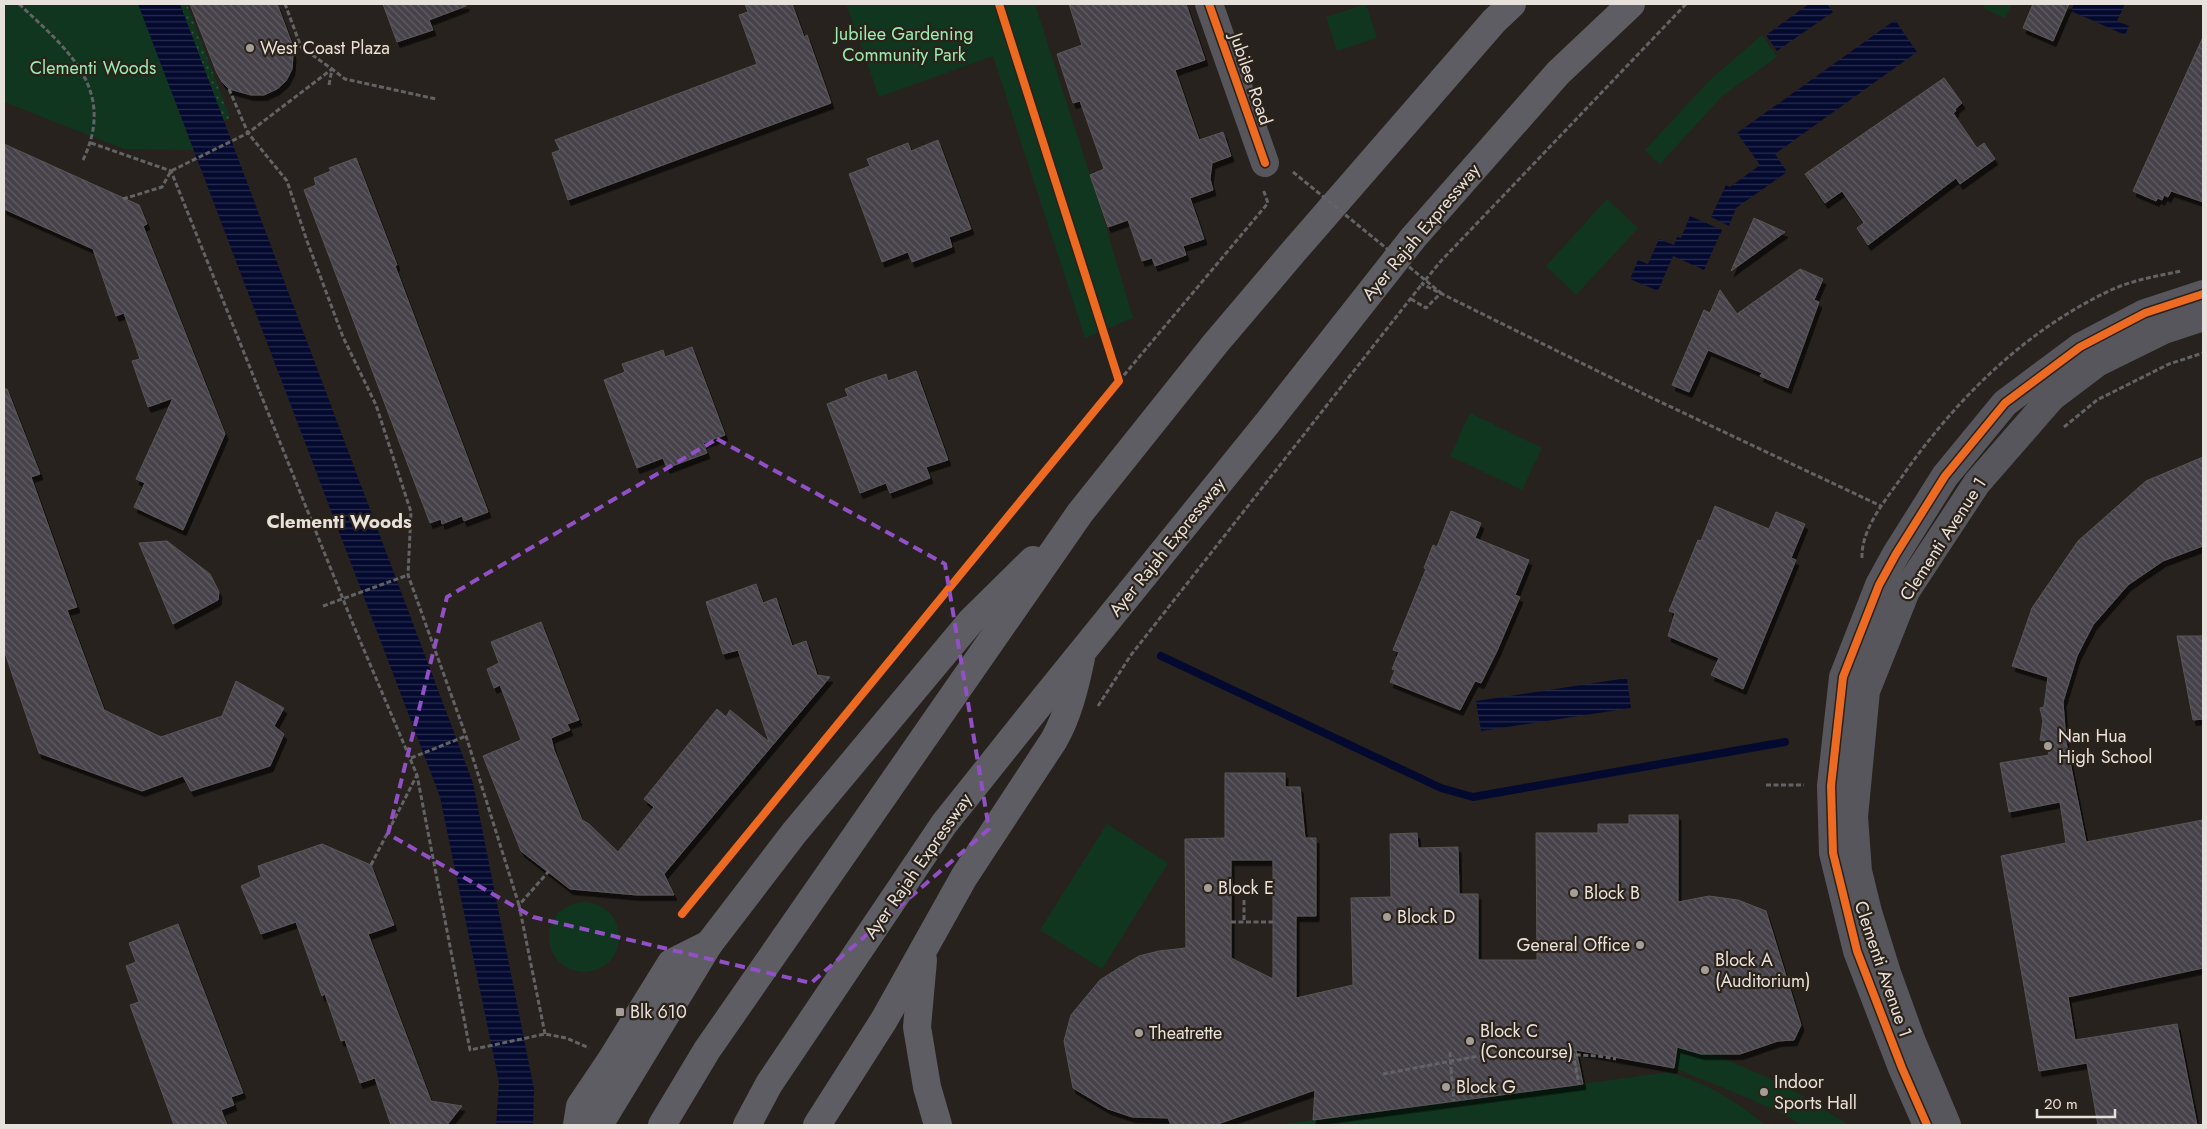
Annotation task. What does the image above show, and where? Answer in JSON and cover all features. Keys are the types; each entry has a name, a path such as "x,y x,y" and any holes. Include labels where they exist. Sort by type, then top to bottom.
{"highway":[{"path":"662,1125 707,1050 1080,513 1216,344 1294,251 1494,21 1512,4"},
{"name":"Ayer Rajah Expressway","path":"747,1125 769,1084 944,824 1263,429 1413,238 1558,73 1631,4"},
{"path":"599,1125 709,944 794,833 971,620 1080,513"},
{"path":"817,1125 884,1020 964,877 1062,727 1074,692 1083,652"},
{"path":"577,1125 580,1106 671,963 709,944"},
{"path":"923,951 917,1027 927,1087 938,1125"}],"street":[{"name":"Jubilee Road","path":"1209,4 1264,174"},
{"name":"Clementi Avenue 1","path":"1927,1125 1902,1068 1857,950 1839,885 1833,853 1831,795 1843,677 1879,585 1945,476 2005,403 2080,347 2144,313 2203,294"},
{"name":"Clementi Avenue 1","path":"1947,1125 1912,1042 1868,912 1858,871 1854,817 1866,691 1906,591 1940,537 1977,482 2052,397 2097,363 2164,330 2203,317"},
{"path":"1918,520 1940,537"},
{"path":"1902,1068 1909,1057 1912,1042"}],"path":[{"path":"19,4 75,61 94,97 95,113 91,143 83,160"},
{"path":"285,4 301,47 345,80 436,99"},
{"path":"1131,655 1441,261 1686,4"},
{"path":"328,85 332,69"},
{"path":"123,199 162,187 171,171 248,133 332,69"},
{"path":"229,88 248,133 287,181 343,337 376,405 412,512 408,575 466,736 519,905 545,1034"},
{"path":"91,143 171,171 343,598 418,774 470,1050 545,1034 566,1038 611,1060"},
{"path":"1293,172 1441,293 1426,308 1411,299"},
{"path":"1113,389 1268,203 1264,174"},
{"path":"1422,284 1652,398 1881,506"},
{"path":"2061,429 2097,400 2169,364 2203,353"},
{"path":"1116,372 1119,381"},
{"path":"323,606 408,575"},
{"path":"412,758 466,736"},
{"path":"372,865 418,774"},
{"path":"1766,785 1805,785"},
{"path":"519,905 549,871"},
{"path":"1244,900 1244,921"},
{"path":"1231,922 1274,922"},
{"path":"1384,1074 1505,1051 1581,1054 1616,1059"},
{"path":"1450,1052 1454,1101"},
{"path":"1573,1052 1579,1084"}],"highlighted area":[{"path":"717,439 945,564 989,829 811,983 533,917 388,834 447,597"}],"green space":[{"name":"Clementi Woods","path":"4,4 138,4 194,150 124,149 4,102"},
{"path":"180,4 187,4 230,118 224,121"},
{"name":"Jubilee Gardening Community Park","path":"846,4 1035,4 1099,203 1133,318 1085,338 993,56 879,97"},
{"path":"1366,4 1377,38 1337,51 1326,17"},
{"path":"1982,4 2012,4 2005,18 1985,9"},
{"path":"1762,35 1777,57 1722,96 1660,164 1645,150 1711,79"},
{"path":"1607,199 1638,228 1576,295 1546,266"},
{"path":"1470,413 1542,448 1522,490 1450,456"},
{"path":"1107,824 1168,863 1102,969 1040,930"},
{"path":"584,902 597,905 609,912 616,924 619,937 616,950 609,962 597,969 584,972 571,969 559,962 552,950 549,937 552,924 559,912 571,905"},
{"name":"Indoor Sports Hall","path":"1677,1047 1701,1054 1714,1054 1784,1085 1849,1125 1801,1125 1787,1116 1748,1098 1674,1068"},
{"path":"1670,1072 1698,1082 1720,1094 1742,1107 1765,1125 1275,1125"}],"water":[{"path":"138,4 180,4 473,783 534,1089 533,1125 496,1125 499,1082 440,797"},
{"path":"1809,4 1827,4 1833,12 1777,51 1766,35"},
{"path":"2074,4 2125,4 2117,21 2129,26 2125,35 2071,11"},
{"path":"1895,20 1917,52 1775,154 1787,172 1736,208 1729,226 1711,217 1726,185 1730,187 1760,165 1737,133"},
{"path":"1690,216 1722,230 1704,270 1673,256 1658,291 1630,279 1638,260 1648,264 1659,239 1674,245 1677,237 1681,238"},
{"path":"1627,678 1631,708 1481,731 1476,701"}],"building":[{"name":"West Coast Plaza","path":"190,4 277,4 291,41 293,55 292,69 286,81 277,89 264,95 251,95 229,89 222,82 216,71"},
{"path":"383,4 466,4 466,6 429,20 433,30 397,42"},
{"path":"745,4 792,4 804,37 807,35 831,103 568,200 552,153 560,150 555,140 757,64 739,15 748,12"},
{"path":"1069,4 1186,4 1205,60 1175,70 1199,140 1223,132 1231,156 1212,163 1210,179 1213,190 1190,198 1204,239 1183,246 1186,255 1155,266 1152,258 1142,261 1128,220 1108,227 1090,175 1104,169 1080,101 1073,103 1057,54 1082,45"},
{"path":"2033,4 2069,4 2053,41 2023,28"},
{"path":"2203,37 2203,202 2171,191 2168,197 2164,195 2162,200 2158,198 2156,201 2133,191"},
{"path":"1944,78 1962,103 1953,113 1977,148 1984,143 1995,159 1960,184 1956,178 1868,245 1857,228 1864,223 1842,191 1825,203 1805,174"},
{"path":"938,140 971,229 949,237 952,247 912,262 908,252 882,262 849,174 870,166 867,159 908,143 911,151"},
{"path":"4,144 139,205 147,224 143,226 225,434 183,530 134,507 145,483 136,479 173,398 148,407 132,361 140,359 124,313 116,316 93,249 4,209"},
{"path":"356,158 488,512 464,521 462,516 442,524 441,519 430,523 304,190 316,185 314,178 331,171 329,168"},
{"path":"1754,218 1785,232 1731,271"},
{"path":"1800,269 1823,279 1814,300 1819,302 1788,388 1760,376 1762,373 1708,350 1689,392 1672,385 1704,310 1710,313 1720,290 1737,314"},
{"path":"692,347 725,435 703,443 707,453 667,468 663,458 637,468 604,380 625,372 622,364 663,350 665,357"},
{"path":"916,371 948,460 926,467 930,478 890,493 886,483 860,493 827,404 848,396 845,389 857,384 886,374 888,381"},
{"path":"4,389 7,389 40,474 31,477 77,607 67,610 104,710 161,737 222,716 236,681 284,708 274,726 284,734 270,766 191,791 183,776 142,791 39,753 4,650"},
{"path":"2203,457 2203,546 2163,561 2128,585 2093,625 2077,656 2063,702 2066,742 2086,842 2203,820 2203,968 2068,997 2075,1040 2177,1024 2197,1125 2098,1125 2087,1063 2039,1071 2001,856 2066,843 2060,802 2009,812 2000,763 2049,755 2046,741 2040,740 2043,721 2040,708 2044,707 2048,677 2012,666 2032,608 2078,541 2146,481"},
{"path":"1715,506 1769,529 1776,512 1805,524 1791,558 1796,560 1743,689 1711,675 1719,658 1668,636 1675,613 1669,611 1698,540 1701,541"},
{"path":"1451,511 1481,523 1475,538 1529,560 1515,595 1520,597 1497,651 1481,683 1475,681 1460,710 1390,682 1395,670 1392,669 1399,652 1393,650 1426,569 1424,568 1433,545 1437,547"},
{"path":"167,541 210,574 219,592 218,600 173,624 139,543"},
{"path":"756,584 763,603 776,598 792,646 806,641 817,675 830,677 664,874 674,895 637,895 570,889 521,851 483,756 521,740 500,685 494,688 487,669 499,663 491,642 541,622 579,720 567,724 570,730 551,738 554,750 582,820 589,824 618,852 654,807 644,799 717,709 726,717 730,710 769,742 738,650 723,654 706,602"},
{"path":"2177,636 2203,636 2203,719 2193,720"},
{"path":"1225,773 1285,773 1285,787 1300,787 1305,838 1316,838 1316,916 1296,916 1296,998 1353,985 1351,898 1391,897 1390,834 1417,833 1418,848 1458,847 1459,894 1478,894 1478,960 1537,960 1536,833 1598,833 1598,824 1629,824 1629,815 1678,815 1678,902 1709,896 1738,900 1766,911 1801,1025 1794,1040 1778,1041 1740,1054 1701,1054 1677,1047 1674,1068 1576,1050 1583,1084 1313,1120 1315,1090 1215,1125 1171,1125 1168,1118 1132,1117 1108,1109 1073,1088 1064,1041 1071,1015 1100,980 1139,956 1159,951 1186,948 1185,839 1225,838","holes":["1231,860 1273,860 1273,979 1231,958"]},
{"path":"322,844 371,865 394,925 368,934 431,1101 462,1106 447,1125 391,1125 375,1078 360,1083 345,1040 341,1041 325,994 322,996 296,922 261,934 241,886 261,877 258,866"},
{"path":"178,924 243,1093 231,1097 234,1105 221,1110 227,1125 174,1125 130,1005 139,1002 126,966 136,962 129,943"}],"waterway":[{"path":"1161,656 1441,788 1473,797 1785,742"}],"cycle path":[{"path":"682,914 1119,381 999,4"},
{"path":"1209,4 1265,163"},
{"path":"1927,1125 1902,1068 1857,951 1833,853 1831,786 1843,677 1879,585 1896,554 1945,476 2005,403 2080,347 2145,313 2203,294"}],"place":[{"name":"West Coast Plaza","path":"250,48"},
{"name":"Nan Hua High School","path":"2048,746"},
{"name":"Block E","path":"1208,888"},
{"name":"Block B","path":"1574,893"},
{"name":"Block D","path":"1387,917"},
{"name":"General Office","path":"1640,945"},
{"name":"Block A (Auditorium)","path":"1705,970"},
{"name":"Blk 610","path":"620,1012"},
{"name":"Theatrette","path":"1139,1033"},
{"name":"Block C (Concourse)","path":"1470,1041"},
{"name":"Block G","path":"1446,1087"},
{"name":"Indoor Sports Hall","path":"1764,1092"}],"district":[{"name":"Clementi Woods","path":"339,521"}]}
